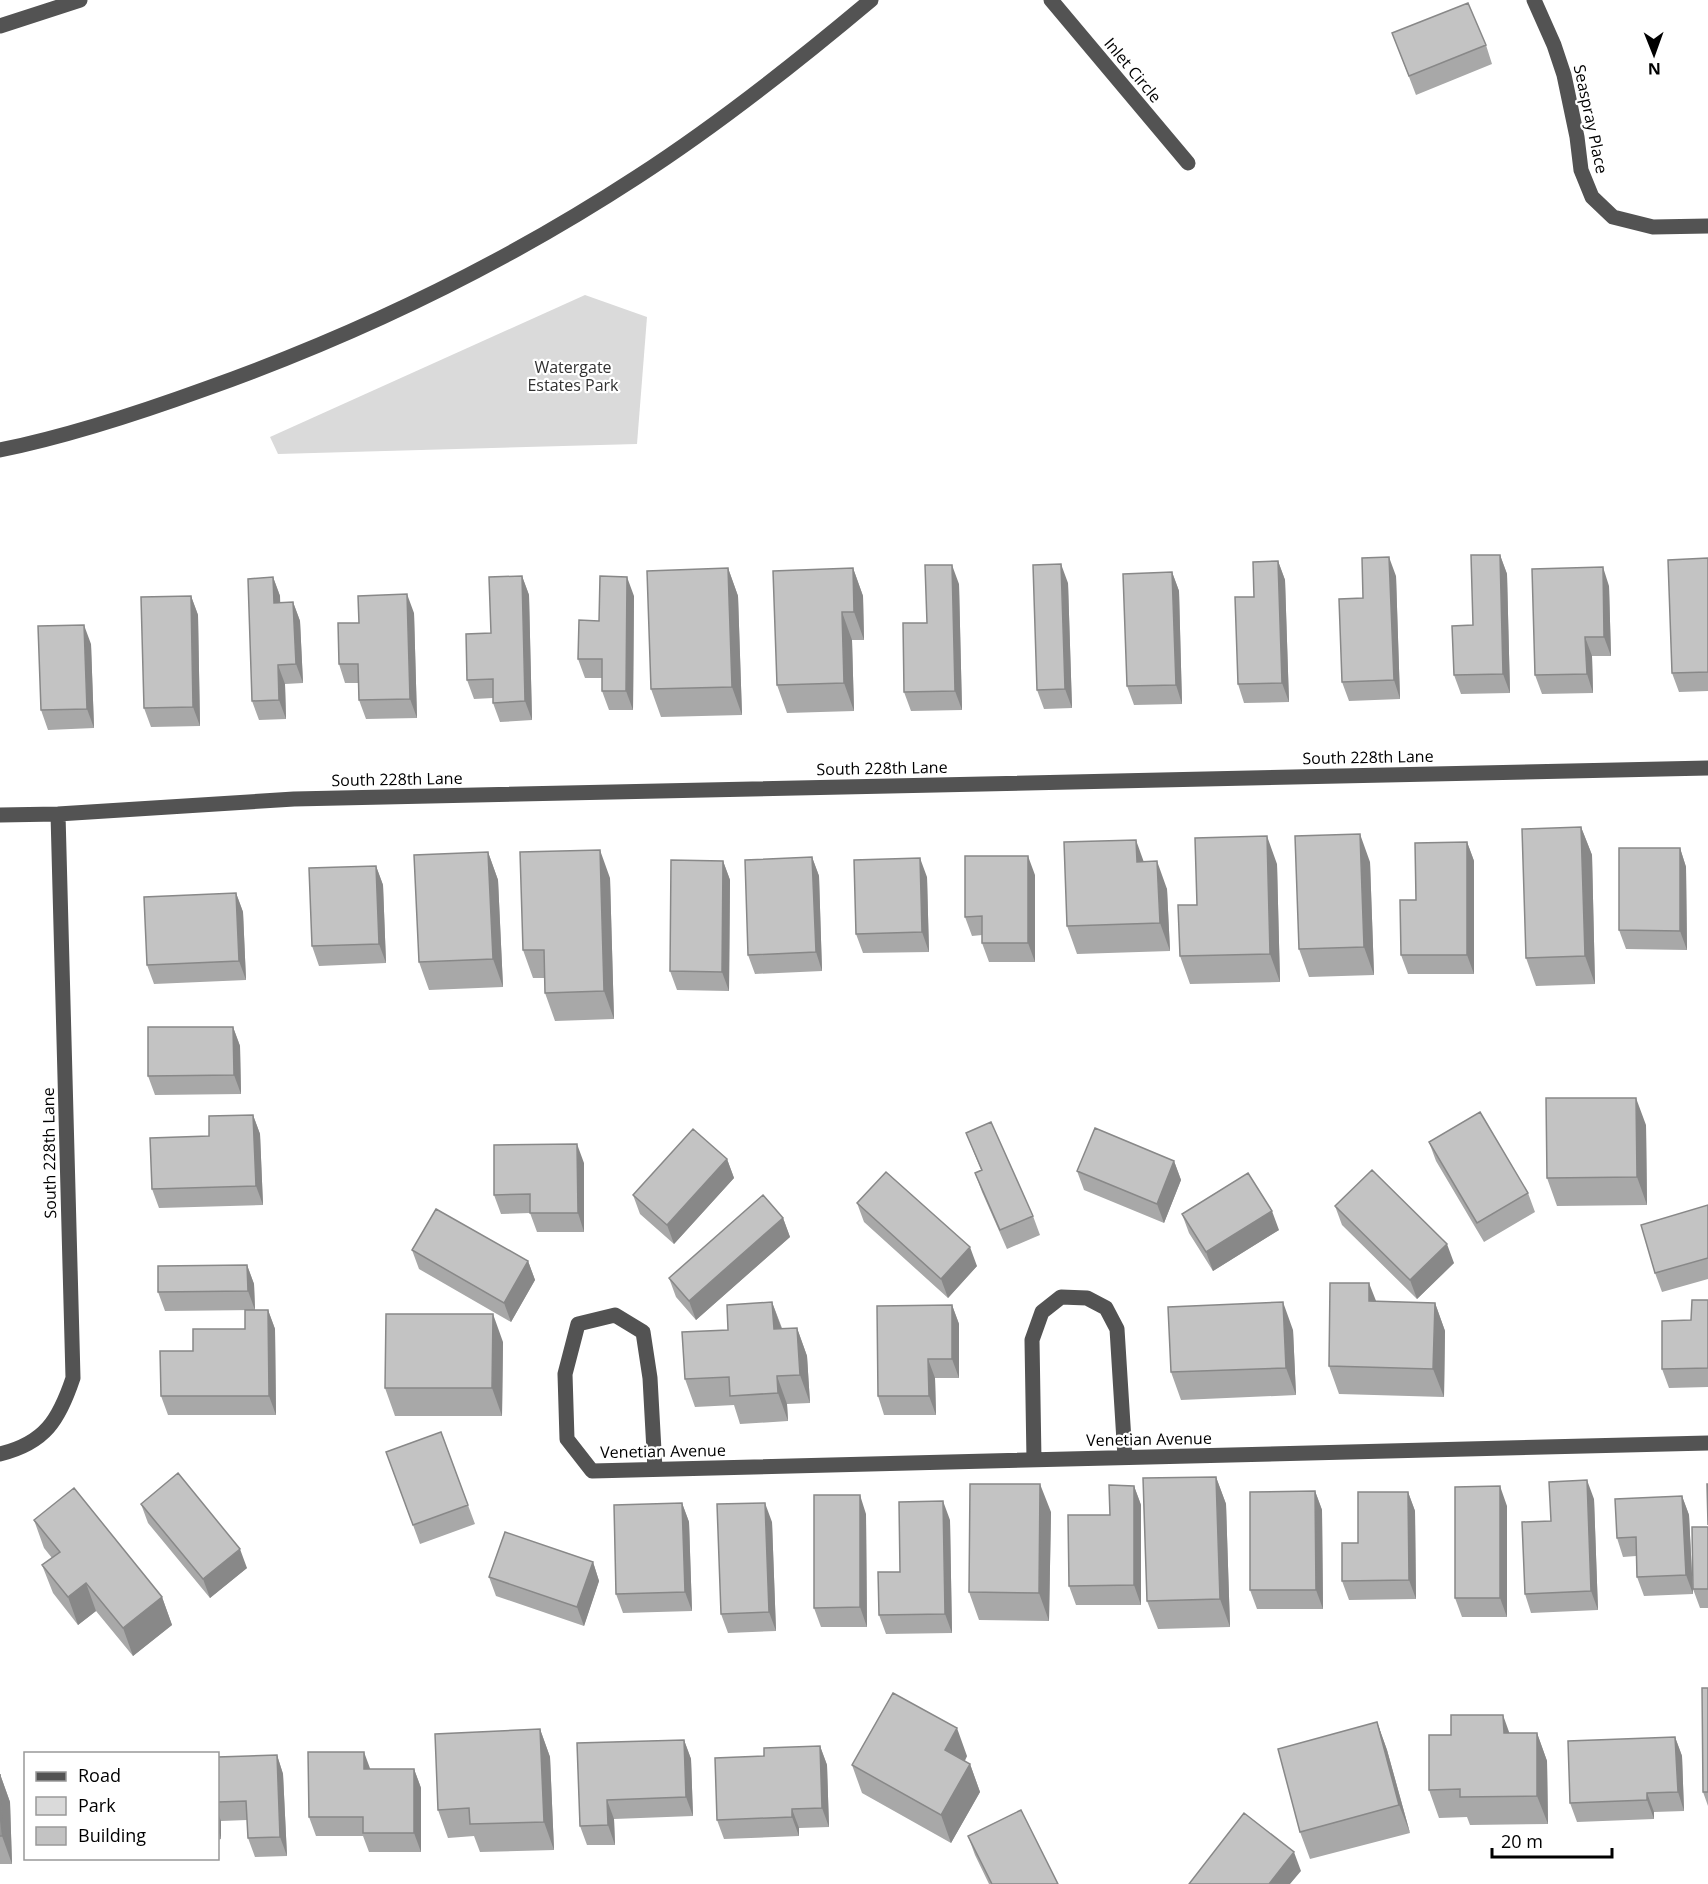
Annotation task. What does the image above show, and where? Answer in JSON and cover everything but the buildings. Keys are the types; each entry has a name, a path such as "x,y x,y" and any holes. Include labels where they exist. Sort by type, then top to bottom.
{"street":[{"path":"0,26 80,0"},
{"path":"0,450 158,406 276,364 402,309 524,246 638,177 750,98 871,0"},
{"name":"Inlet Circle","path":"1052,0 1188,163"},
{"name":"Seaspray Place","path":"1534,0 1554,45 1564,75 1577,137 1581,170 1592,197 1613,217 1643,225 1653,227 1708,226"},
{"name":"South 228th Lane","path":"0,815 58,814 294,799 1708,768"},
{"name":"South 228th Lane","path":"0,1454 21,1449 45,1431 63,1406 73,1378 58,814"},
{"path":"1034,1460 1032,1340 1042,1312 1061,1297 1087,1298 1106,1308 1116,1329 1125,1457"},
{"name":"Venetian Avenue","path":"655,1469 650,1378 644,1332 615,1315 578,1324 565,1374 567,1439 592,1471 1708,1443"}],"green space":[{"name":"Watergate Estates Park","path":"585,295 647,317 637,444 278,454 270,437"}]}
